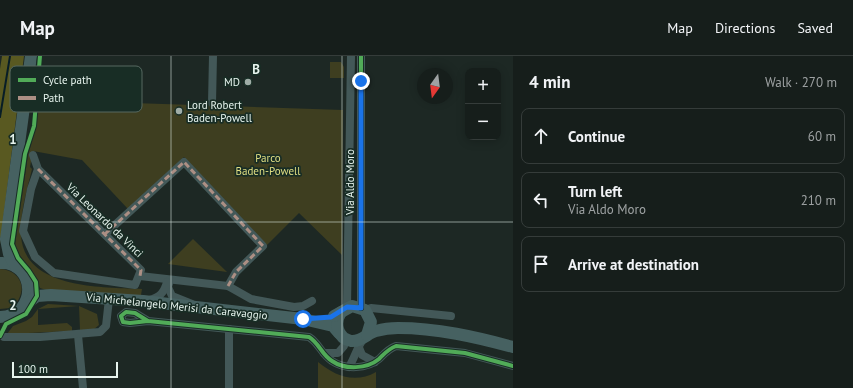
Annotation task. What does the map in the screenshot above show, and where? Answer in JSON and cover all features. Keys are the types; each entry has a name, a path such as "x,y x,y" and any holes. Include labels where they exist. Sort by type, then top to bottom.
{"street":[{"path":"30,66 31,56"},
{"path":"212,103 213,56"},
{"name":"Via Aldo Moro","path":"344,310 351,56"},
{"name":"Via Aldo Moro","path":"361,56 365,311"},
{"path":"0,254 6,239 23,112"},
{"name":"Via Leonardo da Vinci","path":"33,155 38,169 141,270 140,276 135,285 79,278 54,273 35,257 23,231 31,189 38,169"},
{"path":"105,234 184,162 263,246 236,272 228,286"},
{"path":"6,239 9,254 16,268"},
{"path":"0,263 10,264 26,278 28,285 27,299 24,305"},
{"name":"Via Michelangelo Merisi da Caravaggio","path":"140,276 228,286 251,299 294,307 303,306 312,301"},
{"path":"143,301 157,298 164,292 169,279"},
{"path":"169,279 168,287 172,296 199,308"},
{"name":"Via Michelangelo Merisi da Caravaggio","path":"28,285 51,295"},
{"name":"Via Michelangelo Merisi da Caravaggio","path":"2,319 14,314 37,296 51,295 143,301 303,319 333,326 343,338 357,341 377,331 397,328 472,336 513,347"},
{"path":"4,337 78,335 100,332 106,326 109,299"},
{"name":"Via Michelangelo Merisi da Caravaggio","path":"365,311 370,308 452,316"},
{"path":"344,310 336,322 343,338 349,367"},
{"name":"Via Michelangelo Merisi da Caravaggio","path":"303,319 331,317 344,310 365,311 397,328"},
{"path":"349,367 358,345 367,335 371,327 365,311"},
{"name":"Via Michelangelo Merisi da Caravaggio","path":"148,321 309,337 315,341 332,361 349,367"},
{"path":"229,329 229,388"},
{"path":"78,335 83,388"},
{"path":"324,353 338,354 342,349 343,338"},
{"path":"358,345 362,355 375,362"},
{"path":"349,367 360,367 375,362 387,350 396,346 465,354 513,366"}],"green space":[{"path":"330,62 341,62 344,67 344,78 330,78"},
{"name":"Parco Baden-Powell","path":"142,103 343,110 342,255 299,213 267,245 184,157 128,209 82,160 33,151 30,167 32,169 26,193 21,227 21,235 25,253 36,266 50,276 87,286 142,289 141,295 153,296 52,292 40,288 31,270 16,251 15,245 28,155 36,127 37,112 142,112"},
{"path":"193,239 227,272 168,264"},
{"path":"0,269 12,272 19,280 21,285 22,290 20,296 17,302 10,308 0,309"},
{"path":"48,304 79,306 38,309"},
{"path":"79,306 97,314 99,325 93,330 80,330"},
{"path":"38,309 38,325 67,323 72,327 72,331 7,334 13,326 32,317"},
{"path":"318,362 331,371 346,377 353,378 368,376 376,372 376,388 318,388"}],"shaded area":[{"path":"2,56 24,56 23,66 10,66 10,112 17,112 0,244 0,69"}],"waterway":[{"path":"0,117 10,56"}],"marked path":[{"path":"105,234 184,162 263,246 236,272 228,286"},
{"path":"38,169 141,270 140,276"}],"cycle path":[{"path":"39,66 40,56"},
{"path":"361,56 361,308"},
{"path":"0,336 6,324 26,314 37,296 36,282 18,258 12,244 25,154 34,126 35,112"},
{"path":"148,321 135,313 126,312 121,316 123,322 130,323 148,321 309,337 332,361 349,367 368,365 379,359 396,346 465,353 513,366"}],"place":[{"name":"MD","path":"248,82"},
{"name":"Lord Robert Baden-Powell","path":"179,111"}],"route":[{"path":"303,319 331,317 347,307 352,306 361,308 361,81"}]}
